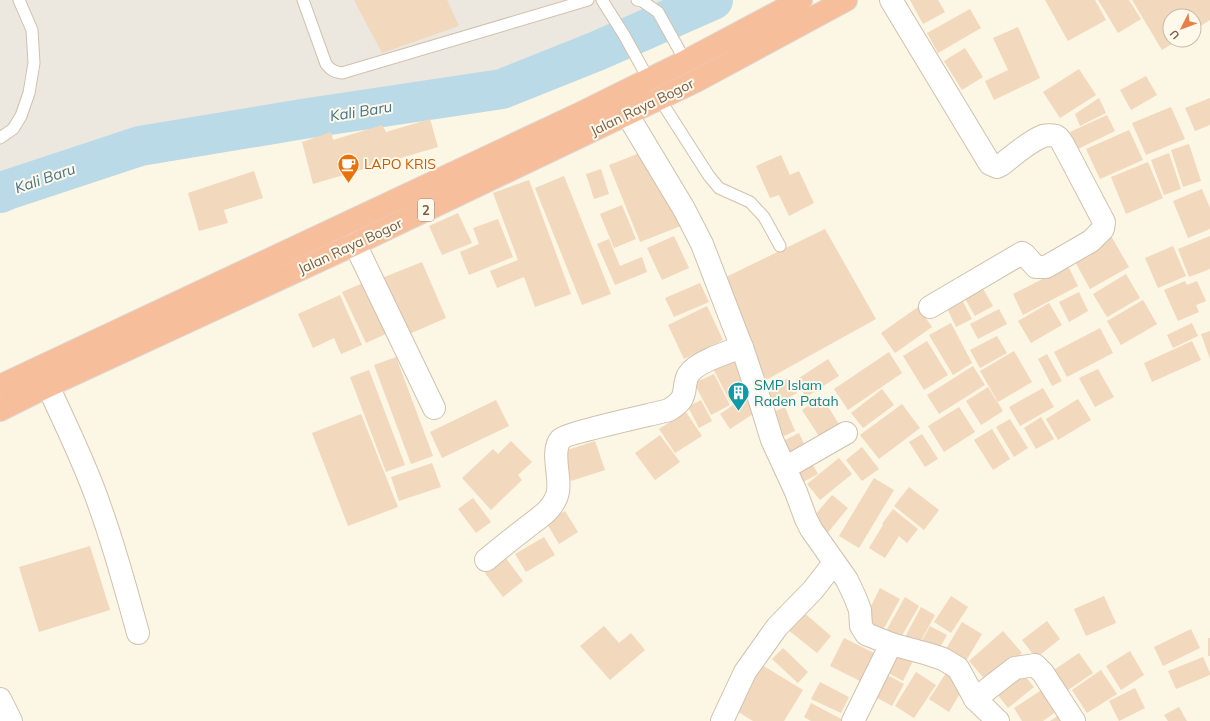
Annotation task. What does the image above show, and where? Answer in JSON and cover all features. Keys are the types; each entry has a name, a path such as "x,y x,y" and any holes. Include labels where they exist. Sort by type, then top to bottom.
{"highway":[{"name":"Jalan Raya Bogor","path":"0,410 48,386 355,244 696,81 846,0"},
{"name":"Jalan Raya Bogor","path":"0,386 572,117 682,54 793,2"}],"street":[{"path":"891,0 990,164 997,167 1032,142 1045,135 1056,136 1061,140 1104,222 1104,230 1094,238 1046,267 1036,267 1026,255 1022,253 930,307"},
{"path":"627,114 684,209 702,244 742,347 772,440 811,529 847,580 860,610 861,626 866,634 891,644 943,659 958,668 975,699 998,721"},
{"path":"355,244 434,408"},
{"path":"486,560 540,517 553,504 558,492 556,449 563,437 669,410 681,400 684,395 686,381 689,374 696,367 742,347"},
{"path":"48,386 101,507 138,632"},
{"path":"785,468 846,433"},
{"path":"722,721 749,665 777,627 813,590 834,563"},
{"path":"853,721 891,644"},
{"path":"975,699 1015,668 1035,665 1043,673 1074,721"},
{"path":"0,699 11,721"}],"lane":[{"path":"0,138 13,129 22,116 29,93 34,63 32,30 19,0"},
{"path":"303,0 326,64 335,72 342,73 588,0"},
{"path":"602,0 624,35 659,98 709,176 719,188 750,202 764,217 780,246"},
{"path":"637,0 642,1 658,12 696,81"}],"shaded area":[{"path":"0,0 683,0 559,56 454,79 309,100 242,115 144,131 61,164 0,178"}],"building":[{"path":"354,0 447,0 459,26 382,53"},
{"path":"910,0 938,0 945,12 923,24"},
{"path":"1045,0 1095,0 1106,20 1068,41"},
{"path":"1098,0 1129,0 1141,19 1118,33"},
{"path":"1132,0 1210,0 1210,20 1202,25 1202,8 1162,8 1162,48 1165,48 1162,50"},
{"path":"970,9 981,28 938,53 927,33"},
{"path":"1018,27 1040,78 994,100 985,81 1008,70 993,38"},
{"path":"965,48 983,77 962,90 944,61"},
{"path":"1079,69 1096,95 1060,118 1043,92"},
{"path":"1146,76 1157,95 1131,110 1120,90"},
{"path":"1099,98 1106,113 1080,126 1075,114"},
{"path":"1210,98 1210,125 1195,131 1185,108"},
{"path":"1171,107 1185,139 1146,155 1132,123"},
{"path":"1107,115 1115,131 1078,149 1070,132"},
{"path":"430,119 438,147 313,184 302,142 331,132 333,140 382,125 386,132"},
{"path":"1129,130 1143,160 1100,179 1086,149"},
{"path":"1189,144 1201,181 1183,187 1171,150"},
{"path":"645,151 686,224 640,242 609,165"},
{"path":"1169,153 1181,189 1164,195 1151,160"},
{"path":"781,155 790,175 799,171 814,203 789,216 779,195 770,198 756,166"},
{"path":"1148,162 1163,198 1126,214 1111,177"},
{"path":"601,169 609,194 594,199 586,174"},
{"path":"254,171 263,198 224,210 228,223 199,231 188,193"},
{"path":"564,176 611,294 582,305 535,188"},
{"path":"529,180 571,294 535,307 524,277 497,288 490,271 518,260 493,193"},
{"path":"1202,189 1210,208 1210,229 1188,238 1173,201"},
{"path":"622,205 636,239 614,248 600,214"},
{"path":"458,213 472,243 442,255 429,226"},
{"path":"498,219 513,257 469,275 460,252 479,244 473,228"},
{"path":"825,229 876,319 766,380 726,277"},
{"path":"674,236 689,268 662,280 647,248"},
{"path":"1111,236 1129,267 1090,289 1073,258"},
{"path":"1210,236 1210,269 1189,277 1178,249"},
{"path":"609,239 620,266 642,257 647,272 615,285 597,244"},
{"path":"1173,246 1186,276 1158,288 1145,258"},
{"path":"422,262 446,318 407,335 382,278"},
{"path":"1068,266 1078,286 1023,315 1013,294"},
{"path":"1126,274 1140,298 1107,317 1093,294"},
{"path":"1185,281 1187,285 1197,281 1206,301 1196,305 1199,312 1178,321 1164,290"},
{"path":"365,282 388,333 366,343 342,292"},
{"path":"700,283 709,302 674,317 665,298"},
{"path":"982,287 993,306 975,316 964,297"},
{"path":"1079,292 1088,311 1069,322 1059,302"},
{"path":"959,294 972,319 956,327 944,302"},
{"path":"340,295 362,345 341,354 334,338 313,348 298,314"},
{"path":"1143,300 1157,324 1121,345 1107,321"},
{"path":"1049,303 1062,325 1031,343 1018,321"},
{"path":"707,306 723,340 684,359 668,325"},
{"path":"918,307 932,327 895,353 881,333"},
{"path":"999,309 1007,324 978,339 970,324"},
{"path":"951,323 972,363 953,375 929,335"},
{"path":"1192,323 1198,336 1173,348 1167,335"},
{"path":"1100,328 1113,353 1067,377 1054,352"},
{"path":"1210,331 1210,359 1201,334"},
{"path":"997,336 1007,353 980,368 970,350"},
{"path":"927,341 948,375 924,390 903,356"},
{"path":"1192,341 1201,360 1152,382 1144,363"},
{"path":"1014,351 1032,382 998,402 980,371"},
{"path":"889,352 902,373 848,410 834,389"},
{"path":"1047,354 1062,381 1052,386 1038,359"},
{"path":"396,357 433,456 411,464 374,365"},
{"path":"828,359 839,376 806,397 796,380"},
{"path":"734,360 746,391 730,402 714,370"},
{"path":"973,366 985,385 939,414 927,395"},
{"path":"1098,369 1114,397 1095,407 1079,378"},
{"path":"369,370 405,465 386,472 350,377"},
{"path":"714,374 730,405 711,415 694,383"},
{"path":"788,378 797,393 774,406 766,391"},
{"path":"988,387 1003,411 981,425 966,401"},
{"path":"1043,388 1054,407 1020,426 1009,407"},
{"path":"882,389 894,405 863,428 851,413"},
{"name":"SMP Islam Raden Patah","path":"745,397 756,412 730,429 720,414"},
{"path":"822,397 842,429 822,441 802,410"},
{"path":"1078,399 1091,420 1058,440 1046,419"},
{"path":"496,400 509,426 442,458 430,432"},
{"path":"701,400 712,421 699,428 688,407"},
{"path":"902,404 920,428 879,459 860,435"},
{"path":"785,407 795,431 777,439 766,415"},
{"path":"959,407 975,432 944,452 928,426"},
{"path":"686,412 702,436 675,453 659,429"},
{"path":"361,414 398,507 348,526 312,433"},
{"path":"1041,417 1054,439 1036,449 1024,428"},
{"path":"1010,419 1028,448 1014,457 996,427"},
{"path":"992,429 1010,459 993,470 974,440"},
{"path":"799,433 807,450 788,460 779,443"},
{"path":"922,434 938,459 925,467 909,442"},
{"path":"660,435 680,462 655,480 635,453"},
{"path":"511,441 532,462 518,475 522,480 491,510 462,478 493,449 498,454"},
{"path":"595,441 605,470 571,481 561,452"},
{"path":"862,447 879,469 862,481 846,460"},
{"path":"809,458 818,474 798,485 789,468"},
{"path":"839,458 852,474 820,500 807,484"},
{"path":"432,463 441,487 399,501 391,477"},
{"path":"874,478 894,490 859,548 839,536"},
{"path":"909,487 939,510 924,530 894,506"},
{"path":"832,495 848,508 825,536 809,522"},
{"path":"473,498 491,522 476,533 458,509"},
{"path":"893,509 918,529 907,543 899,536 885,558 869,548 883,525 882,524"},
{"path":"565,511 578,532 559,544 546,522"},
{"path":"544,537 555,555 526,572 515,554"},
{"path":"90,546 110,610 39,632 19,567"},
{"path":"505,557 523,581 503,597 485,573"},
{"path":"880,588 900,599 882,632 863,622"},
{"path":"951,596 968,607 951,633 934,622"},
{"path":"1104,596 1116,623 1086,636 1074,609"},
{"path":"905,597 919,606 900,639 886,631"},
{"path":"921,607 935,615 918,646 904,639"},
{"path":"802,611 831,636 817,653 787,629"},
{"path":"1047,621 1060,639 1036,658 1022,640"},
{"path":"962,622 982,634 963,666 943,654"},
{"path":"604,626 619,643 631,633 645,650 610,680 580,646"},
{"path":"930,626 947,635 937,653 920,644"},
{"path":"1191,629 1200,648 1163,666 1154,647"},
{"path":"1003,631 1022,653 988,683 969,661"},
{"path":"844,638 882,657 868,685 830,666"},
{"path":"1208,638 1210,638 1210,656 1208,656"},
{"path":"783,648 808,672 798,683 772,659"},
{"path":"893,648 914,659 903,681 881,669"},
{"path":"1130,651 1144,675 1121,690 1106,666"},
{"path":"1079,653 1093,673 1065,692 1051,672"},
{"path":"1203,657 1210,675 1176,689 1168,671"},
{"path":"762,665 803,690 784,721 753,721 735,710"},
{"path":"1101,670 1117,694 1087,713 1072,690"},
{"path":"916,672 936,685 914,718 895,706"},
{"path":"884,673 904,684 892,706 872,695"},
{"path":"946,673 965,685 949,712 929,699"},
{"path":"1024,675 1034,687 1008,708 998,695"},
{"path":"820,682 849,697 841,713 811,699"},
{"path":"1135,688 1145,708 1119,721 1109,701"},
{"path":"1043,689 1057,711 1043,721 1022,721 1014,708"},
{"path":"811,703 845,721 811,721 804,717"},
{"path":"1179,707 1187,721 1168,721 1164,715"},
{"path":"1059,715 1063,721 1050,721"}],"waterway":[{"name":"Kali Baru","path":"0,193 140,146 309,118 502,89 597,51 713,0"}],"place":[{"name":"LAPO KRIS","path":"349,184"},
{"name":"SMP Islam Raden Patah","path":"738,412"}]}
